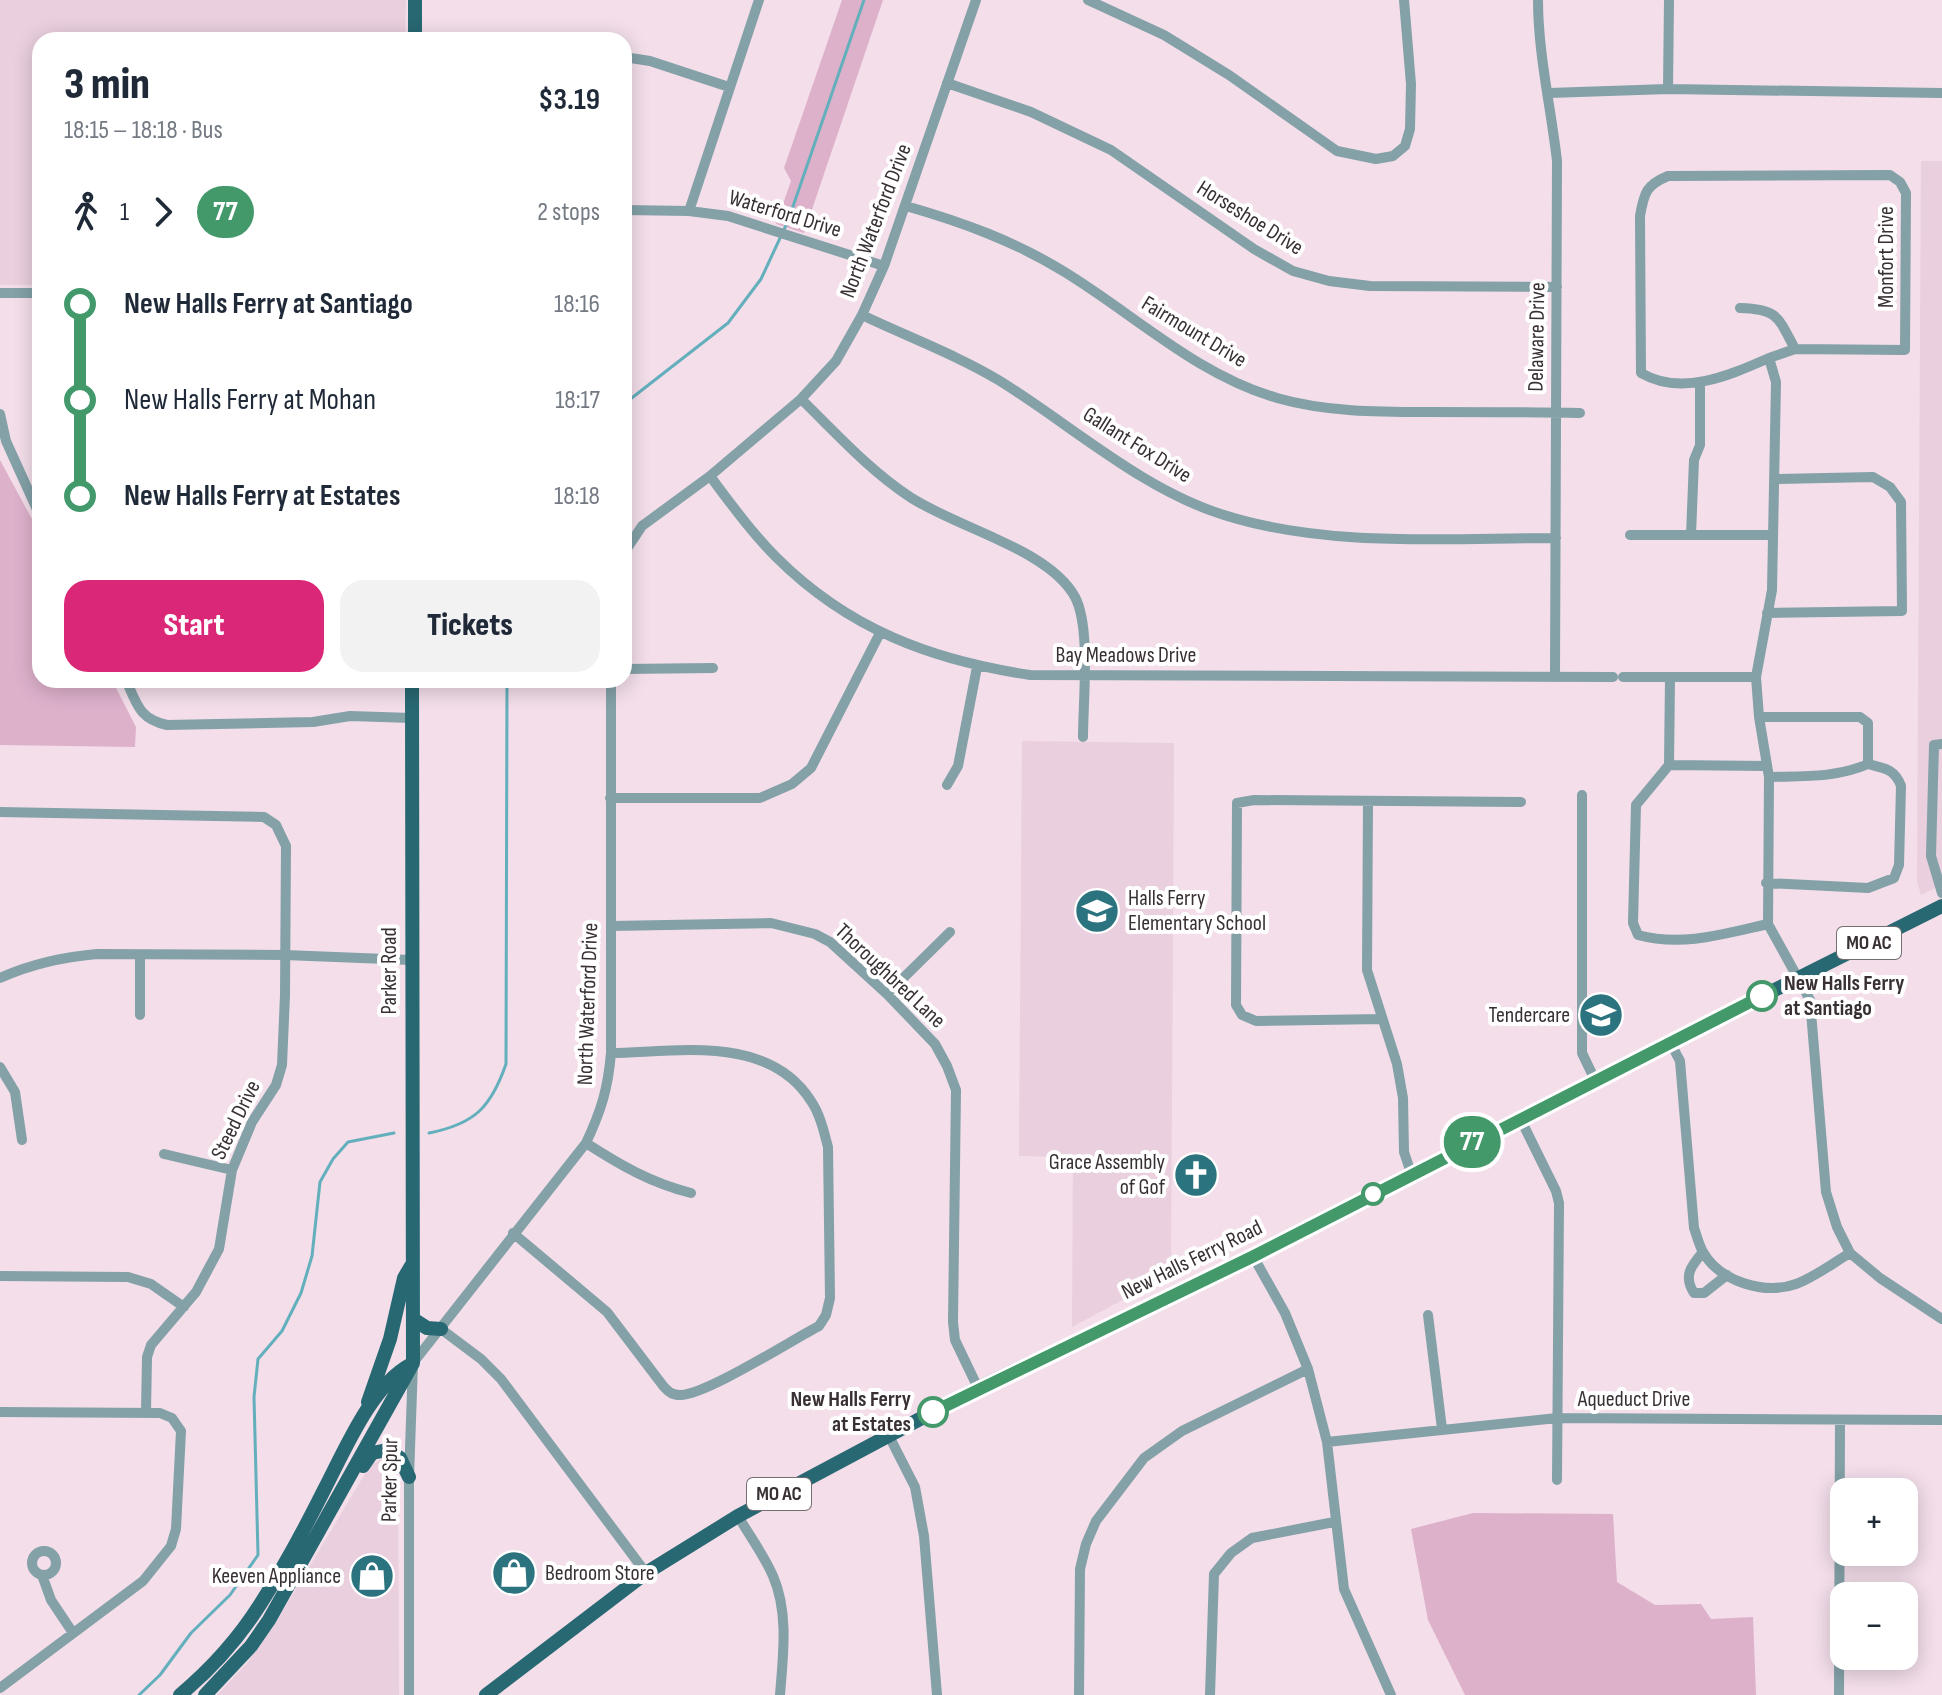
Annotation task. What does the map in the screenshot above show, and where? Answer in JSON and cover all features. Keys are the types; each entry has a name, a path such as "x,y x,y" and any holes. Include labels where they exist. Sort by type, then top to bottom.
{"main road":[{"path":"415,0 415,32"},
{"name":"Parker Road","path":"205,1695 251,1646 269,1620 413,1363 412,688"},
{"name":"New Halls Ferry Road","path":"486,1695 646,1573 738,1516 978,1388 1253,1256 1411,1173 1942,906"},
{"name":"Parker Road","path":"353,1436 390,1339 404,1278 413,1262"},
{"path":"413,1319 427,1328 441,1329"},
{"name":"Parker Road","path":"180,1695 216,1662 253,1615 353,1436 399,1370 413,1363"},
{"path":"331,1512 372,1453 387,1450 400,1458 409,1477"}],"street":[{"path":"689,211 759,0"},
{"name":"North Waterford Drive","path":"632,541 642,526 710,476 801,399 836,361 862,315 884,266 976,0"},
{"path":"1088,0 1164,35 1229,75 1337,151 1376,159 1393,156 1405,146 1410,129 1411,84 1404,0"},
{"name":"Delaware Drive","path":"1538,0 1538,32 1557,161 1555,675"},
{"path":"1668,89 1669,0"},
{"path":"632,58 650,61 729,87"},
{"name":"Horseshoe Drive","path":"947,83 1031,112 1111,150 1254,249 1293,271 1329,281 1370,286 1557,287"},
{"path":"1549,93 1668,89 1942,93"},
{"name":"Monfort Drive","path":"1700,384 1653,380 1641,373 1640,216 1643,197 1652,182 1668,176 1890,175 1900,182 1906,193 1905,350 1795,349"},
{"name":"Fairmount Drive","path":"906,206 970,225 1010,241 1064,271 1174,349 1227,378 1276,398 1326,409 1373,412 1580,413"},
{"name":"Waterford Drive","path":"632,210 689,211 728,216 884,266"},
{"path":"0,293 32,293"},
{"path":"1691,535 1694,460 1700,445 1700,384 1795,349 1778,316 1764,309 1740,308"},
{"name":"Gallant Fox Drive","path":"862,315 997,380 1163,490 1221,515 1276,530 1342,537 1556,538"},
{"path":"1769,358 1776,382 1772,590 1756,677 1768,772 1768,924 1810,1000 1826,1192 1837,1227 1850,1253 1880,1278 1942,1319"},
{"path":"801,399 873,469 911,497 1038,560 1060,576 1075,598 1084,621 1083,737"},
{"path":"0,414 6,441 32,498"},
{"name":"Bay Meadows Drive","path":"710,476 777,558 843,612 880,633 977,667 1030,675 1083,676 1756,677"},
{"path":"1767,613 1902,611 1901,502 1890,487 1873,477 1774,479"},
{"path":"1630,535 1773,535"},
{"path":"610,798 760,798 792,784 811,768 880,633"},
{"path":"947,785 958,766 977,667"},
{"path":"632,669 713,668"},
{"path":"1670,678 1669,765 1636,805 1633,923 1638,935 1651,939 1692,941 1768,924"},
{"path":"130,688 142,715 151,722 167,725 313,722 350,716 412,718"},
{"name":"North Waterford Drive","path":"413,1363 586,1143 608,1086 611,1053 611,688"},
{"path":"1759,717 1860,717 1868,723 1868,764"},
{"path":"1942,744 1934,745 1931,856 1942,893"},
{"path":"1669,765 1825,776 1852,771 1868,764 1889,769 1898,776 1901,786 1899,865 1894,878 1868,888 1766,883"},
{"path":"1582,795 1582,1053 1595,1080"},
{"path":"1382,1019 1256,1021 1242,1015 1236,1005 1237,803 1254,800 1521,802"},
{"path":"1368,803 1367,970 1401,1087 1404,1152 1411,1173"},
{"name":"Steed Drive","path":"0,812 264,817 276,825 286,846 282,1065 276,1085 252,1122 232,1170 219,1249 201,1283 151,1345 147,1357 146,1412"},
{"name":"Thoroughbred Lane","path":"611,926 771,923 796,928 830,942 887,994 935,1044 956,1090 954,1331 959,1351 978,1388"},
{"path":"887,994 950,932"},
{"path":"140,955 140,1015"},
{"path":"0,978 22,968 71,956 285,955 411,960"},
{"path":"1670,1042 1680,1061 1694,1228 1703,1252 1716,1268 1737,1281 1762,1288 1782,1288 1798,1283 1850,1253"},
{"path":"513,1233 607,1312 670,1394 688,1395 709,1387 819,1326 826,1315 830,1298 828,1147 811,1100 779,1069 744,1054 611,1053"},
{"path":"0,1067 15,1092 22,1140"},
{"path":"1520,1118 1559,1203 1557,1480"},
{"path":"586,1143 630,1171 663,1186 691,1193"},
{"path":"164,1154 232,1170"},
{"path":"1703,1252 1688,1274 1688,1283 1694,1293 1704,1293 1727,1275"},
{"path":"1253,1256 1285,1313 1308,1369 1327,1442 1344,1589 1391,1695"},
{"path":"0,1276 128,1277 151,1284 184,1307"},
{"path":"1428,1315 1442,1429"},
{"path":"441,1329 481,1359 501,1379 646,1573"},
{"name":"Parker Spur","path":"409,1695 409,1477 413,1363"},
{"path":"1079,1695 1080,1569 1096,1521 1144,1458 1156,1449 1182,1431 1308,1369"},
{"path":"0,1412 160,1413 172,1418 181,1431 176,1529 171,1546 143,1581 0,1688"},
{"name":"Aqueduct Drive","path":"1327,1442 1557,1418 1942,1420"},
{"path":"1839,1695 1840,1420"},
{"path":"889,1436 915,1487 924,1536 937,1695"},
{"path":"738,1516 773,1577 779,1600 784,1643 780,1695"},
{"path":"1210,1695 1214,1574 1231,1553 1252,1538 1334,1522"},
{"path":"42,1575 51,1600 73,1633"}],"shaded area":[{"path":"0,0 406,0 405,32 32,32 32,285 0,285"},
{"path":"842,0 883,0 804,233 776,224 791,181 784,168"},
{"path":"1921,161 1942,161 1942,885 1921,895 1917,881"},
{"path":"0,460 32,519 32,688 116,688 136,727 135,747 0,745"},
{"name":"Halls Ferry Elementary School","path":"1022,741 1174,743 1171,1274 1072,1327 1073,1157 1019,1156"},
{"path":"382,1459 390,1460 395,1466 398,1479 399,1695 217,1695 247,1663 272,1629 366,1472"},
{"path":"1473,1513 1613,1514 1617,1582 1655,1605 1701,1604 1711,1619 1753,1617 1756,1695 1465,1695 1428,1620 1411,1529"}],"waterway":[{"path":"632,398 728,323 761,279 788,221 864,0"},
{"path":"429,1133 470,1119 479,1111 494,1092 506,1064 507,688"},
{"path":"139,1695 160,1675 191,1633 230,1595 258,1555 254,1397 258,1359 282,1331 301,1293 312,1256 320,1182 333,1159 348,1142 394,1133"}],"bus line":[{"name":"77","path":"933,1412 1254,1256 1762,996"}],"place":[{"name":"Halls Ferry Elementary School","path":"1097,911"},
{"name":"New Halls Ferry at Santiago","path":"1762,996"},
{"name":"Tendercare","path":"1601,1015"},
{"name":"Grace Assembly of Gof","path":"1196,1175"},
{"name":"New Halls Ferry at Estates","path":"933,1412"},
{"name":"Bedroom Store","path":"514,1573"},
{"name":"Keeven Appliance","path":"372,1576"}]}
